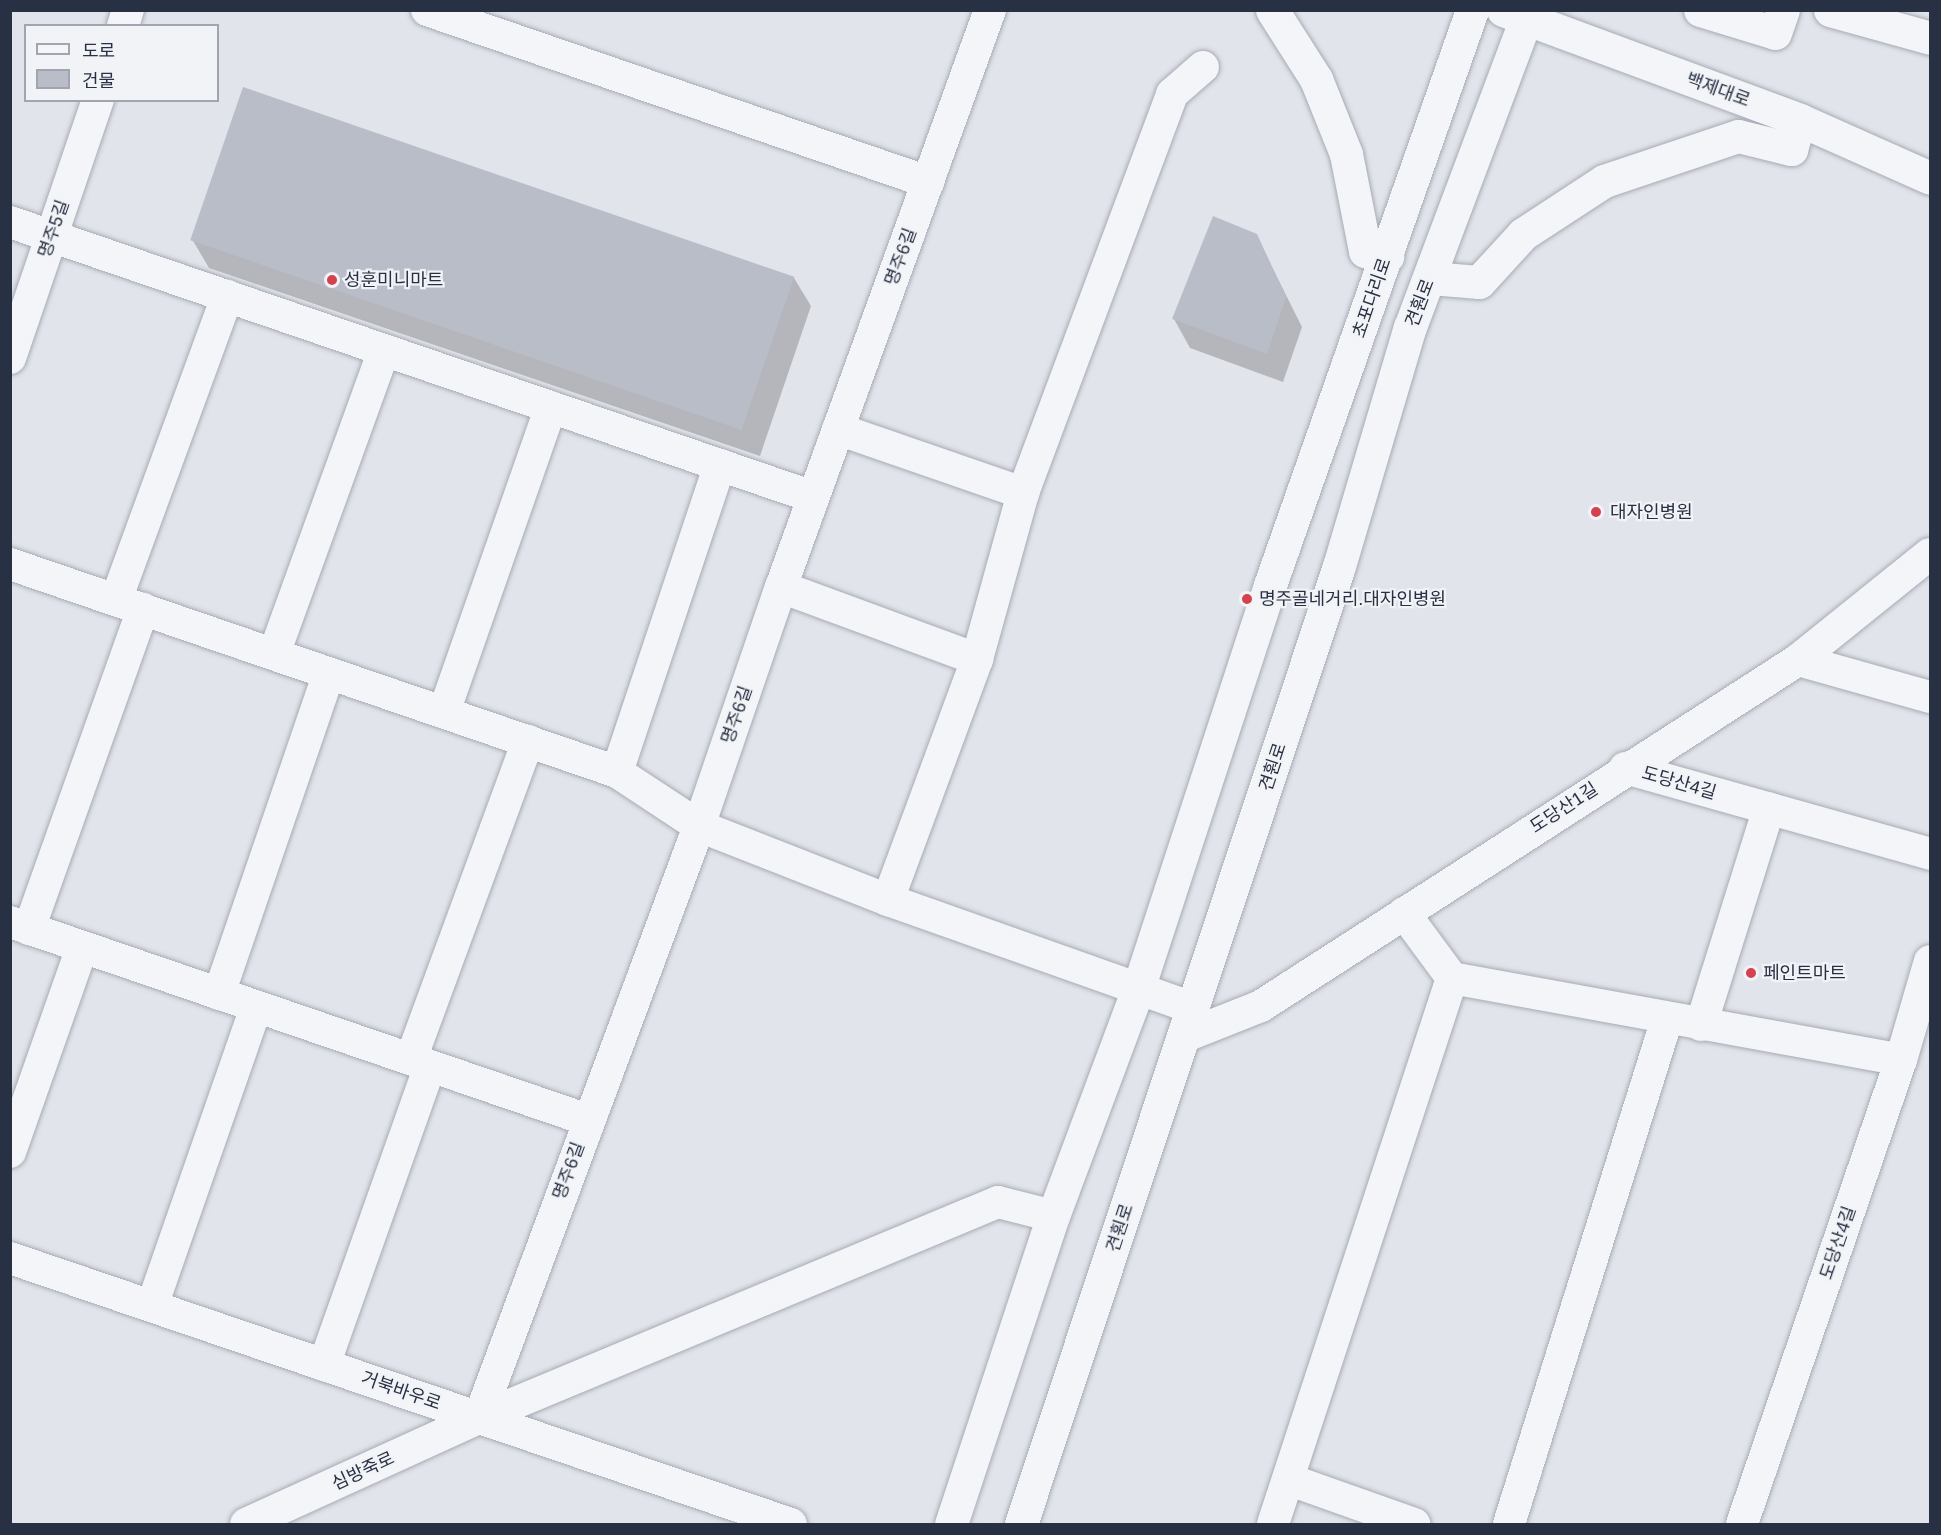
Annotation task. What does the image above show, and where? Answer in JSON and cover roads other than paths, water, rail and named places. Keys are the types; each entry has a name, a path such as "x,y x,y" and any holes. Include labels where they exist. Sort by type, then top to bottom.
{"street":[{"path":"427,10 928,182"},
{"name":"명주6길","path":"479,1418 699,826 813,497 990,10"},
{"path":"1272,10 1316,79 1346,154 1365,251 1387,256"},
{"name":"초포다리로","path":"1138,989 1270,585 1472,10"},
{"path":"1700,10 1775,33 1783,10"},
{"path":"1830,10 1930,38"},
{"name":"백제대로","path":"1519,14 1800,120 1930,178"},
{"name":"견훤로","path":"1021,1524 1339,566 1410,327 1430,278 1519,14"},
{"path":"888,900 977,659 1023,493 1172,94 1203,67"},
{"name":"명주5길","path":"10,357 97,102"},
{"path":"1430,278 1479,282 1523,234 1604,181 1738,136 1791,149 1800,120"},
{"path":"10,222 813,497"},
{"path":"227,296 130,605 20,926 588,1120"},
{"path":"274,654 384,350"},
{"path":"444,712 551,407"},
{"path":"838,429 1023,493"},
{"path":"617,772 720,465"},
{"name":"도당산1길","path":"1188,1023 1261,1006 1625,768 1798,660 1930,554"},
{"path":"10,564 617,772 699,826 888,900 1138,989 1188,1023"},
{"path":"781,587 977,659"},
{"path":"1798,660 1930,696"},
{"path":"219,994 329,673"},
{"path":"324,1365 420,1063 528,741"},
{"name":"도당산4길","path":"1625,768 1930,854"},
{"path":"1701,1025 1769,808"},
{"path":"1404,913 1452,978 1901,1060"},
{"path":"10,1152 82,948"},
{"name":"도당산4길","path":"1742,1524 1901,1060 1930,961"},
{"path":"1274,1524 1452,978"},
{"path":"951,1524 1053,1216 1138,989"},
{"path":"152,1306 256,1007"},
{"path":"1509,1524 1667,1019"},
{"name":"심방죽로","path":"246,1524 479,1418 998,1202 1053,1216"},
{"name":"거북바우로","path":"10,1258 791,1524"},
{"path":"1290,1480 1414,1524"}],"place":[{"name":"성훈미니마트","path":"332,280"},
{"name":"대자인병원","path":"1596,512"},
{"name":"명주골네거리.대자인병원","path":"1247,599"},
{"name":"페인트마트","path":"1751,973"}]}
